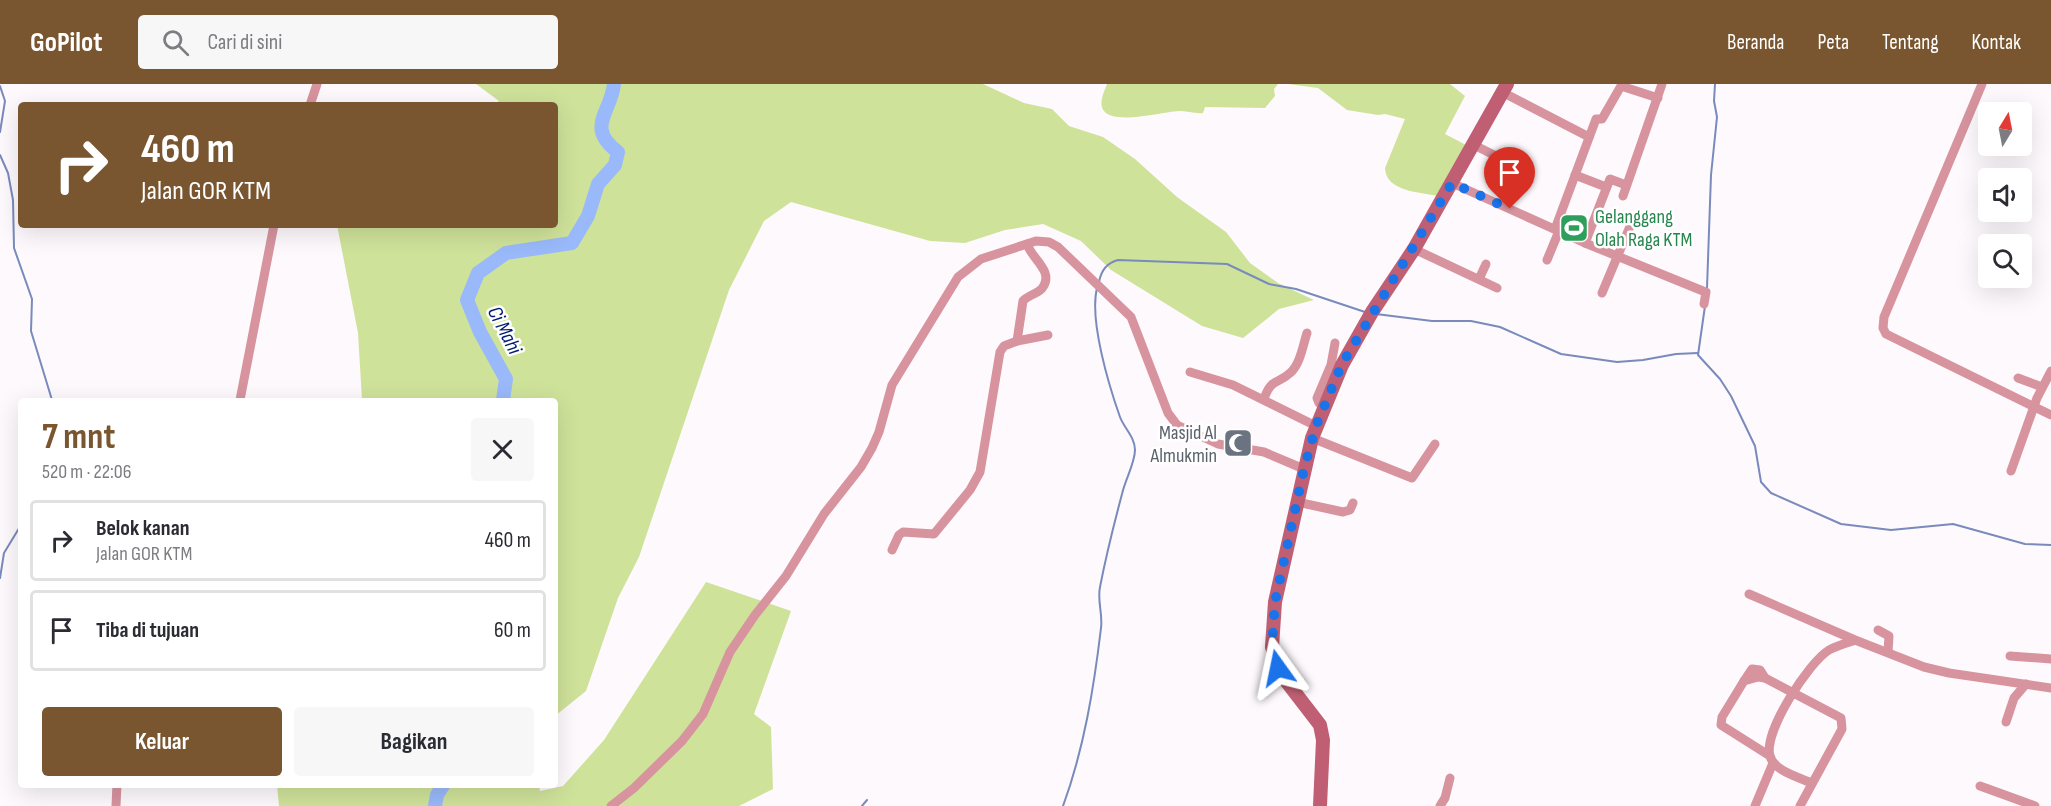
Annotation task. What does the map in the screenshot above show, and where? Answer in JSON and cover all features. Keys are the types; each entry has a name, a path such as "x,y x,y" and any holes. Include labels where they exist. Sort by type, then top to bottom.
{"main road":[{"path":"1320,806 1323,740 1320,725 1283,677 1272,647 1275,602 1304,469 1314,432 1342,364 1372,312 1414,249 1505,88"}],"street":[{"path":"311,102 317,84"},
{"path":"1547,260 1596,119 1602,119 1622,84 1658,98"},
{"path":"1623,195 1662,84"},
{"path":"1982,84 1884,317 1882,328 1886,334 2051,415"},
{"path":"1505,88 1589,136"},
{"path":"1474,145 1520,168"},
{"path":"1575,175 1606,188"},
{"path":"1585,243 1610,179 1626,185"},
{"path":"1452,183 1585,243 1706,292 1704,304"},
{"path":"1602,293 1631,224"},
{"path":"240,398 273,228"},
{"path":"611,806 634,788 682,741 703,714 730,652 754,615 786,576 824,514 861,467 872,448 879,432 892,385 958,277 981,259 1042,241 1058,247 1126,309 1137,328 1168,413 1177,425 1218,444 1264,452 1304,469"},
{"path":"1017,341 1023,301 1027,296 1041,290 1045,284 1043,266 1029,252 1027,244"},
{"path":"1414,249 1497,288"},
{"path":"1479,279 1486,264"},
{"path":"1264,399 1272,382 1291,373 1295,367 1307,333"},
{"path":"892,550 899,535 903,532 934,534 970,490 983,461 1000,352 1004,346 1048,335"},
{"path":"1324,405 1319,403 1317,398 1331,365 1335,343"},
{"path":"1190,372 1233,385 1264,399 1314,432 1412,478 1435,444"},
{"path":"2011,471 2034,406 2048,380 2018,378"},
{"path":"1297,502 1343,512 1350,510 1353,503"},
{"path":"1749,594 1855,640 1936,671 2051,688"},
{"path":"1828,651 1832,630"},
{"path":"1878,630 1889,636 1887,652"},
{"path":"1755,806 1772,759 1776,724 1792,694 1828,651 1855,640"},
{"path":"2010,656 2051,659"},
{"path":"1800,806 1842,729 1842,721 1829,710 1792,694 1765,678 1760,670 1752,669 1722,717 1721,725 1772,759 1780,768 1811,783"},
{"path":"2008,680 2014,698"},
{"path":"2006,722 2014,698 2026,684"},
{"path":"1440,806 1445,798 1450,778"},
{"path":"1980,786 2035,806"},
{"path":"116,806 117,788"}],"green space":[{"path":"476,84 983,84 1024,103 1052,109 1069,126 1103,137 1135,159 1177,197 1226,232 1250,263 1278,283 1314,300 1279,309 1243,338 1202,326 1111,270 1081,241 1043,224 1005,230 965,243 930,241 791,202 764,221 729,290 639,557 618,598 586,691 558,714 558,398 362,398 358,333 338,228 558,228 558,102 498,102 499,101"},
{"path":"1107,84 1278,84 1274,89 1275,96 1265,108 1205,107 1203,113 1179,111 1139,117 1118,117 1110,115 1102,108 1103,94"},
{"path":"1288,84 1450,84 1465,96 1445,134 1468,146 1438,196 1405,190 1391,182 1385,168 1405,119 1385,114 1347,110 1318,88"},
{"path":"706,582 791,611 754,714 771,727 773,789 739,806 279,806 277,788 540,788 540,791 558,788 563,786 604,740"}],"building":[{"path":"1567,217 1585,225 1581,234 1563,226"}],"waterway":[{"name":"Ci Mahi","path":"503,398 506,379 480,332 467,300 478,273 506,253 572,243 588,216 598,184 615,165 618,152 608,143 601,127 614,84"},
{"path":"1707,288 1711,175 1717,117 1714,101 1715,84"},
{"path":"0,86 5,101 0,132"},
{"path":"0,155 8,173 13,200 14,248 32,299 31,331 51,398"},
{"path":"1099,282 1105,268 1118,260 1227,264 1269,284 1296,289 1365,312"},
{"path":"1063,806 1077,762 1091,695 1101,628 1099,592 1102,575 1135,450 1133,441 1120,417 1101,353 1095,301 1097,288"},
{"path":"1705,306 1698,355 1720,379 1731,396 1755,446 1761,482 1771,493 1841,524 1891,530 1953,524 2025,544 2051,545"},
{"path":"1376,314 1432,321 1471,321 1500,327 1561,354 1617,362 1698,353"},
{"path":"0,578 4,553 18,530"},
{"name":"Ci Mahi","path":"435,806 437,795 441,788"},
{"path":"862,806 867,800"}],"place":[{"name":"Gelanggang Olah Raga KTM","path":"1574,228"},
{"name":"Masjid Al Almukmin","path":"1238,443"}],"route":[{"path":"1278,668 1272,647 1275,602 1312,438 1342,364 1372,312 1414,249 1452,183 1510,209"}]}
